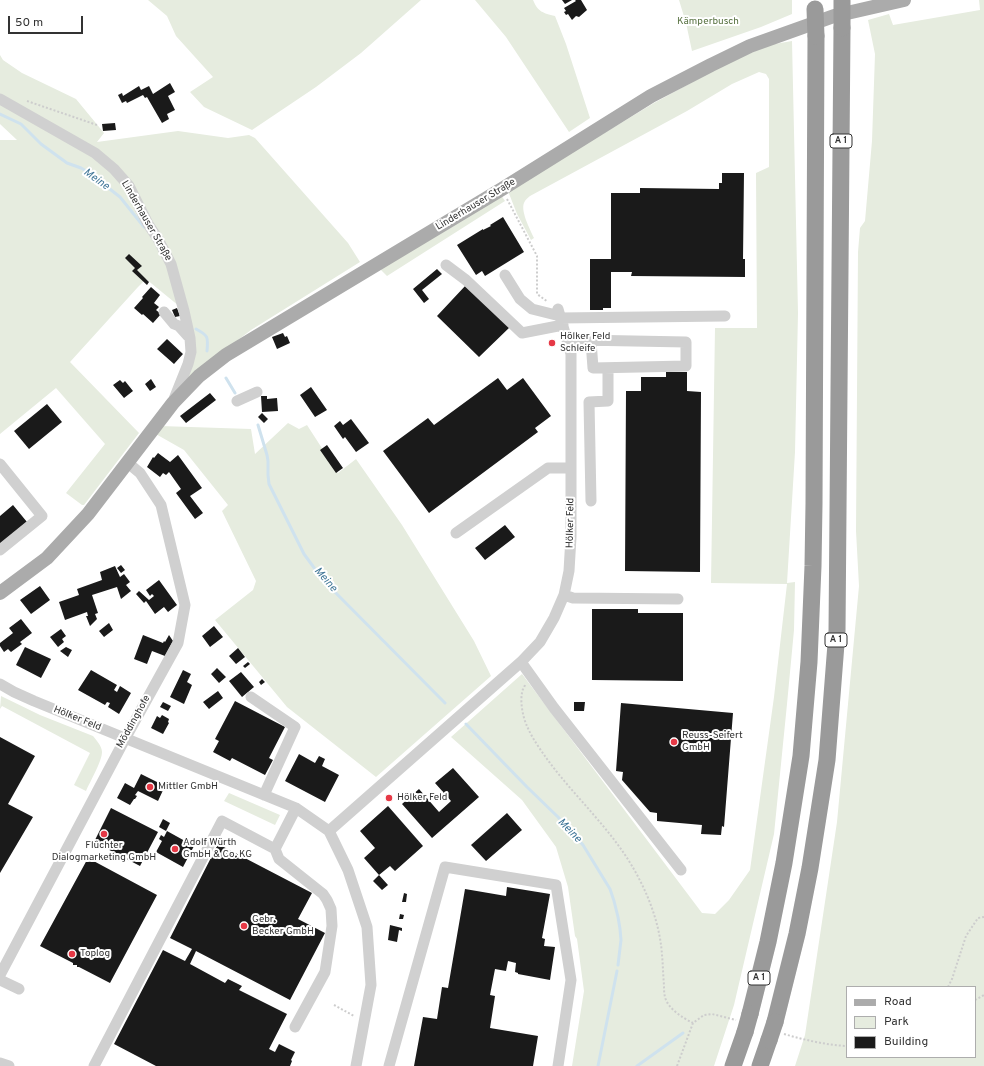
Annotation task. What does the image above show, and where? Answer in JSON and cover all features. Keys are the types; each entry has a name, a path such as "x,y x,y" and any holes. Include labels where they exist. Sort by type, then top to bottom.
{"highway":[{"name":"A 1","path":"760,1066 769,1040 797,934 810,868 827,760 837,631 842,0"},
{"name":"A 1","path":"734,1066 750,1014 768,942 784,862 802,756 809,662 812,593 815,4"}],"main road":[{"name":"Linderhauser Straße","path":"0,593 47,558 88,514 173,403 199,376 226,355 502,189 651,96 711,64 750,46 834,16 904,0"}],"street":[{"name":"Linderhauser Straße","path":"0,99 95,153 114,168 128,186 148,224 158,239 170,264 184,311 190,338 191,352 188,364 173,403"},
{"path":"446,265 466,280 522,333 560,317"},
{"path":"505,275 520,299 532,309 560,317 725,316"},
{"path":"164,312 174,324 178,322 190,338"},
{"name":"Hölker Feld","path":"329,831 521,662 540,642 554,618 564,595 569,571 571,537 571,354 560,317"},
{"path":"568,342 582,340 591,340 686,342 686,366 593,368 591,340"},
{"path":"591,502 589,402 608,401 608,368"},
{"path":"237,401 257,392"},
{"name":"Möddinghofe","path":"0,975 125,739 178,643 185,605 161,505 140,473 128,463"},
{"path":"0,464 42,516 0,550"},
{"path":"456,533 548,468 571,468"},
{"path":"564,595 573,598 678,600"},
{"path":"521,662 554,708 681,870"},
{"name":"Hölker Feld","path":"0,684 34,701 296,808 329,831 348,870 367,927 371,985 356,1066"},
{"path":"251,698 295,727 264,795"},
{"path":"275,849 296,808"},
{"path":"94,1066 222,821 275,849 279,859 323,894 331,909 332,926 325,972 295,1027"},
{"path":"389,1066 446,867 556,885 571,980 558,1066"},
{"path":"0,980 19,989"},
{"path":"0,1063 9,1066"}],"path":[{"path":"21,99 97,125"},
{"path":"502,189 537,256 537,294 560,317"},
{"path":"529,673 521,694 522,711 526,725 535,742 559,775 619,845 633,867 653,910 662,953 665,998 669,1006 686,1019 693,1022 676,1066"},
{"path":"948,986 966,936 978,918 984,917"},
{"path":"334,1005 352,1015"},
{"path":"802,1039 832,1045 846,1046"}],"green space":[{"path":"148,0 421,0 361,53 316,87 252,130 204,107 190,92 213,77 176,36 167,16"},
{"path":"475,0 533,0 541,11 555,16 566,44 590,118 569,132 506,37"},
{"name":"Kämperbusch","path":"679,0 792,0 792,14 761,27 692,51"},
{"path":"979,0 984,0 984,1066 795,1066 805,1035 837,822 859,586 856,531 858,252 860,228 865,221 872,141 875,54 868,20 889,14 893,25 980,10"},
{"path":"792,41 798,313 795,452 787,583 795,582 794,630 774,834 734,1005 714,1066 572,1066 584,991 568,887 556,847 522,800 451,737 522,674 702,913 715,914 729,900 750,870 774,697 787,584 711,583 715,328 757,328 756,173 769,167 769,79 766,74 759,72 732,84 687,111 530,196 526,199 523,209 534,238 531,240 517,214 508,191 654,103 709,73 769,45"},
{"path":"0,55 3,60 22,73 76,99 104,133 97,142 178,131 228,138 249,135 255,138 348,243 360,262 251,330 221,353 181,388 191,368 179,306 146,279 70,362 139,433 84,505 66,493 105,444 56,388 0,434 0,140 17,140 0,124"},
{"path":"501,195 505,201 387,276 379,268"},
{"path":"288,423 299,429 307,425 338,473 356,459 402,525 474,641 491,676 376,777 287,707 215,620 253,590 256,581 222,511 228,505 184,450 154,433 160,426 251,429 255,454"},
{"path":"1,696 40,715 93,736 100,745 102,752 98,766 86,791 74,785 90,753 2,706 0,709"},
{"path":"229,793 280,815 275,825 224,801"}],"building":[{"path":"562,0 572,0 565,4"},
{"path":"575,0 581,0 587,10 579,17 576,16 572,20 568,14 566,15 564,12 566,11 564,8 576,1"},
{"path":"170,83 175,92 168,96 175,110 167,114 169,119 162,123 147,97 145,98 143,95 127,103 126,101 122,103 118,95 122,93 123,96 139,86 141,90 149,86 153,94"},
{"path":"115,123 116,130 103,131 102,124"},
{"path":"722,173 744,173 743,259 745,259 745,277 631,276 632,272 611,272 611,308 603,308 603,310 590,310 590,259 611,259 611,193 640,193 640,188 719,189 719,183 722,183"},
{"path":"503,217 524,252 485,276 482,271 476,275 457,245 483,229 491,226 490,225"},
{"path":"129,254 142,266 137,270 149,282 147,285 132,271 135,268 125,258"},
{"path":"437,269 442,274 422,290 429,299 424,303 413,289"},
{"path":"466,285 510,327 479,357 437,316"},
{"path":"151,287 160,295 154,303 159,307 156,310 161,314 153,323 134,308"},
{"path":"177,308 180,316 175,317 172,310"},
{"path":"283,333 285,337 287,336 290,343 277,349 272,337"},
{"path":"167,339 183,354 174,364 157,349"},
{"path":"666,372 687,372 687,391 701,392 700,572 625,571 626,391 641,391 641,377 666,377"},
{"path":"498,378 507,390 523,378 551,416 535,428 538,432 429,513 383,451 428,418 434,425"},
{"path":"151,379 156,387 150,391 145,384"},
{"path":"120,380 123,383 125,381 133,391 124,398 113,385"},
{"path":"311,387 327,410 315,417 300,395"},
{"path":"210,393 216,400 186,423 180,416"},
{"path":"261,396 267,396 267,399 277,398 278,411 262,412"},
{"path":"47,404 62,422 29,449 14,431"},
{"path":"262,413 268,419 264,423 258,417"},
{"path":"351,419 369,443 356,452 345,437 343,439 334,426 340,421 343,425"},
{"path":"327,445 343,468 336,473 320,450"},
{"path":"158,453 170,462 178,455 202,488 190,496 203,513 195,519 176,493 181,489 169,472 166,475 163,473 160,477 147,467 153,457 154,458"},
{"path":"13,505 27,522 0,544 0,516"},
{"path":"505,525 515,537 485,560 475,548"},
{"path":"121,565 125,570 121,573 117,568"},
{"path":"115,566 120,577 124,574 130,582 126,585 131,591 121,599 117,587 92,595 98,613 95,614 97,619 90,626 86,616 88,616 87,612 65,620 59,602 79,595 77,589 102,580 100,572"},
{"path":"159,580 177,605 168,612 164,607 155,614 146,601 144,603 136,594 139,591 149,600 154,596 152,594 150,596 146,590"},
{"path":"40,586 50,600 31,614 20,600"},
{"path":"592,609 638,609 638,613 683,613 683,681 592,680"},
{"path":"21,619 32,633 20,642 22,644 11,652 8,649 4,652 0,646 0,643 13,633 9,628"},
{"path":"109,623 113,630 104,637 99,631"},
{"path":"214,626 223,637 210,647 202,636"},
{"path":"61,629 66,636 62,639 64,642 58,647 50,637"},
{"path":"143,635 163,643 169,635 173,641 165,656 152,651 147,664 134,659"},
{"path":"25,647 51,659 41,678 16,665"},
{"path":"66,647 72,650 68,657 60,651"},
{"path":"238,648 245,657 236,664 229,656"},
{"path":"248,662 250,664 245,668 243,666"},
{"path":"217,668 226,677 219,683 211,674"},
{"path":"91,670 117,685 114,690 117,692 120,686 131,693 119,714 108,707 110,703 107,702 105,705 78,690"},
{"path":"183,670 191,674 187,682 192,685 184,704 170,697"},
{"path":"241,672 254,687 242,697 229,681"},
{"path":"262,679 265,682 261,685 259,682"},
{"path":"218,691 223,698 209,709 203,702"},
{"path":"235,701 285,727 269,758 273,760 265,775 232,758 230,761 213,752 219,741 215,739"},
{"path":"163,702 171,706 168,711 160,707"},
{"path":"574,702 585,702 584,711 574,711"},
{"name":"Reuss-Seifert GmbH","path":"621,703 733,713 724,827 722,826 721,835 701,834 702,825 657,821 657,813 650,812 622,780 623,772 616,771"},
{"path":"162,715 169,719 169,723 163,734 151,728 157,716 160,718"},
{"path":"0,737 35,756 8,804 33,817 0,873"},
{"path":"299,754 315,763 319,756 325,759 322,766 339,775 325,802 285,781"},
{"path":"453,768 479,797 432,838 402,804 419,789 439,812 451,801 435,783"},
{"name":"Mittler GmbH","path":"141,774 165,786 158,801 138,791 135,795 137,796 130,805 117,798 125,783 134,788"},
{"path":"388,806 423,846 395,871 390,866 379,875 364,858 375,848 360,831"},
{"path":"111,808 158,832 140,866 94,842"},
{"path":"507,813 522,830 486,861 471,845"},
{"path":"163,819 170,823 166,831 159,827"},
{"name":"Adolf Würth GmbH & Co. KG","path":"167,831 194,846 183,867 156,852 162,841 159,839 161,835 164,837"},
{"path":"218,844 312,893 298,919 325,933 290,1000 196,951 190,964 225,983 228,979 242,986 239,990 287,1014 269,1049 275,1052 279,1044 295,1052 290,1066 156,1066 114,1044 163,950 185,961 192,949 170,938"},
{"path":"88,858 157,895 110,983 77,967 77,965 73,965 73,963 40,946"},
{"path":"379,875 388,885 382,890 373,881"},
{"path":"507,887 550,894 542,938 545,939 544,946 555,947 550,980 518,974 515,972 516,963 508,961 506,971 495,969 490,995 495,996 490,1028 538,1036 533,1066 414,1066 423,1017 437,1019 442,987 448,988 465,889 506,896"},
{"path":"404,893 407,894 406,902 402,902"},
{"path":"400,914 404,915 403,919 399,919"},
{"path":"390,925 402,928 402,931 399,930 397,942 388,940"}],"waterway":[{"name":"Meine","path":"0,114 21,124 41,144 67,163 88,172 120,197 144,227"},
{"name":"Meine","path":"196,329 207,337 207,351"},
{"name":"Meine","path":"226,378 235,393"},
{"name":"Meine","path":"258,425 267,455 269,484 304,554 323,580 445,703"},
{"name":"Meine","path":"466,724 558,817 583,845 610,889 614,901 621,940 618,965"},
{"name":"Meine","path":"598,1066 617,971"},
{"path":"637,1066 683,1033"}],"place":[{"name":"Hölker Feld Schleife","path":"552,343"},
{"name":"Reuss-Seifert GmbH","path":"674,742"},
{"name":"Mittler GmbH","path":"150,787"},
{"name":"Hölker Feld","path":"389,798"},
{"name":"Flüchter Dialogmarketing GmbH","path":"104,834"},
{"name":"Adolf Würth GmbH & Co. KG","path":"175,849"},
{"name":"Gebr. Becker GmbH","path":"244,926"},
{"name":"Toplog","path":"72,954"}]}
